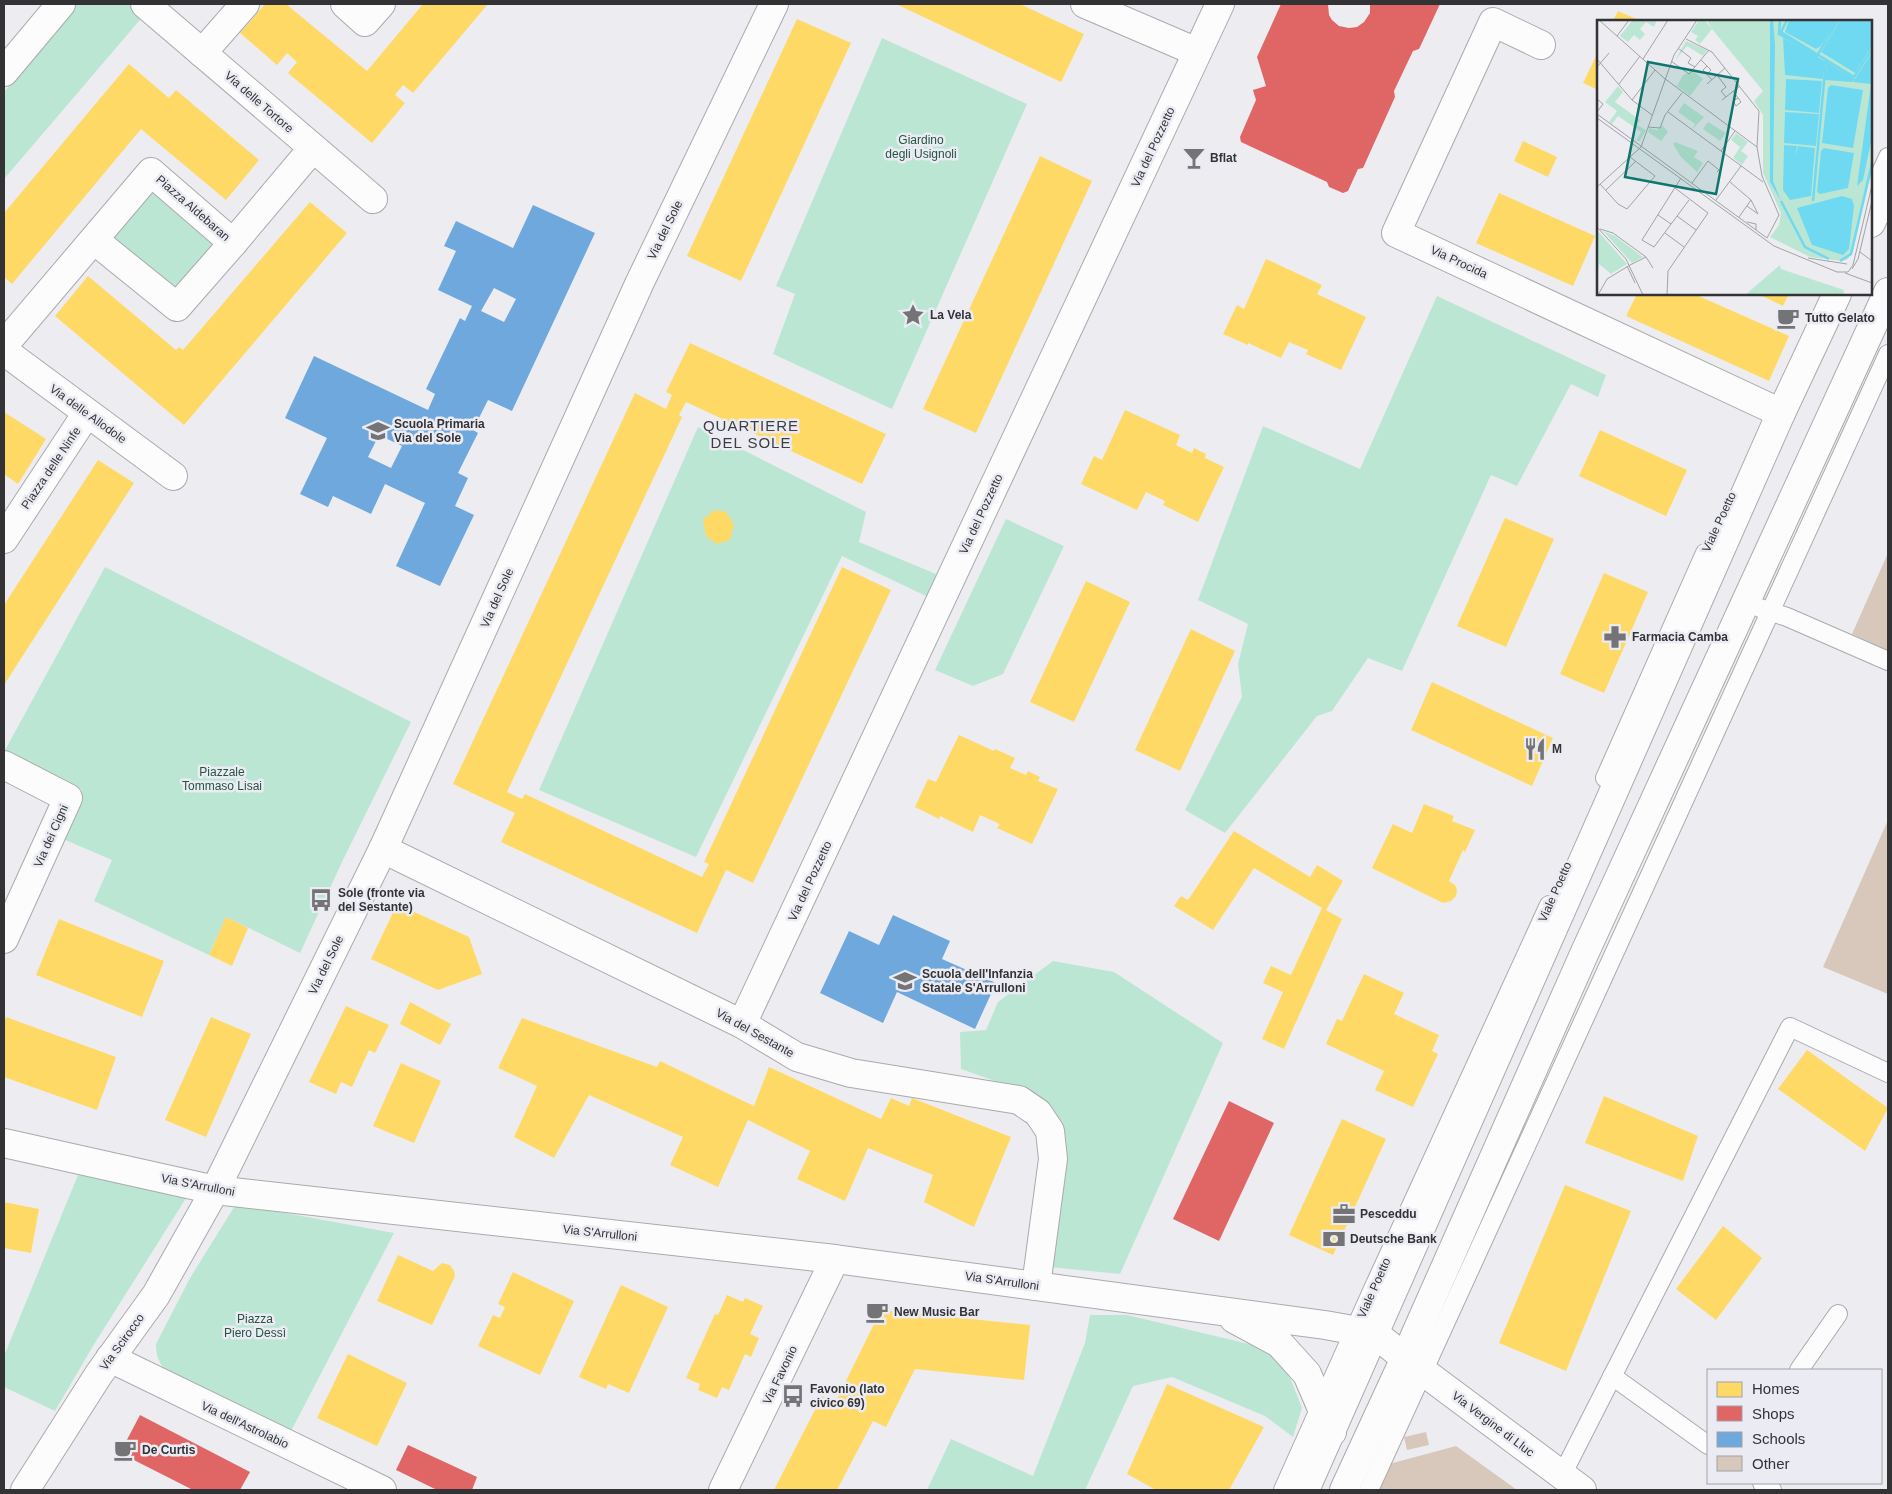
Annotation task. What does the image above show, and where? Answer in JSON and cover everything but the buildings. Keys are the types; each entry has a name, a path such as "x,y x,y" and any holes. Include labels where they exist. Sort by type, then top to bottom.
{"street":[{"path":"4,72 61,4"},
{"name":"Via delle Tortore","path":"145,4 373,199"},
{"path":"202,52 245,4"},
{"path":"345,4 365,22 381,4"},
{"name":"Via del Sole","path":"215,1190 383,849 640,282 774,4"},
{"path":"1085,4 1197,52"},
{"name":"Via del Pozzetto","path":"742,1024 1220,4"},
{"name":"Via Procida","path":"1541,45 1493,22 1396,233 1776,410"},
{"name":"Piazza Aldebaran","path":"94,240 178,307 313,148"},
{"name":"Piazza Aldebaran","path":"4,345 151,172 233,243"},
{"path":"1872,221 1888,186"},
{"path":"1344,1490 1414,1364 1584,952 1758,607 1888,292"},
{"name":"Viale Poetto","path":"1305,1490 1332,1432 1365,1332 1776,410 1836,295"},
{"name":"Via delle Allodole","path":"4,351 173,476"},
{"name":"Piazza delle Ninfe","path":"8,525 88,413"},
{"name":"Via dei Cigni","path":"4,765 68,798 4,939"},
{"name":"Via del Sestante","path":"383,849 742,1024 797,1057 851,1074 1018,1100 1038,1113 1050,1131 1053,1159 1036,1286"},
{"name":"Via S'Arrulloni","path":"4,1143 215,1190 835,1259 1308,1322 1365,1332"},
{"name":"Via Scirocco","path":"25,1490 110,1358 156,1295 215,1190"},
{"name":"Via Favonio","path":"722,1490 835,1259"},
{"name":"Via S'Arrulloni","path":"1199,1308 1241,1322 1279,1343 1307,1374 1332,1432"},
{"name":"Viale Poetto","path":"1365,1332 1414,1364"},
{"name":"Via dell'Astrolabio","path":"110,1358 382,1490"},
{"name":"Via Vergine di Lluc","path":"1414,1364 1572,1483"}],"lane":[{"path":"1872,192 1888,157"},
{"name":"Viale Poetto","path":"1776,410 1825,295"},
{"path":"1888,354 1758,607 1888,661"},
{"path":"1572,1483 1612,1376 1790,1027 1888,1073"},
{"path":"1800,1369 1838,1314"},
{"name":"Viale Poetto","path":"1283,1490 1320,1406 1365,1332"},
{"path":"1369,1490 1414,1364"},
{"path":"1612,1376 1707,1444"}],"green space":[{"path":"77,4 130,4 145,14 4,179 4,92"},
{"name":"Giardino degli Usignoli","path":"882,38 1027,104 892,409 773,354 795,294 776,286"},
{"path":"152,180 224,245 176,298 103,238"},
{"path":"1437,296 1606,375 1598,397 1571,384 1517,486 1491,475 1402,671 1368,658 1332,711 1317,716 1225,833 1185,810 1242,697 1238,664 1248,624 1198,600 1263,426 1360,469"},
{"path":"698,427 866,512 859,542 941,576 930,598 842,556 696,857 539,790"},
{"path":"1006,519 1064,546 1003,674 973,686 935,670"},
{"name":"Piazzale Tommaso Lisai","path":"105,567 411,722 342,862 300,953 226,917 209,955 94,901 112,860 63,839 82,790 4,752"},
{"path":"1053,961 1114,972 1223,1043 1120,1274 1049,1267 1061,1136 1040,1097 961,1069 960,1032 986,1030 998,1002"},
{"path":"78,1175 188,1195 93,1346 55,1411 4,1387 4,1356"},
{"name":"Piazza Piero Dessì","path":"236,1204 394,1233 289,1435 165,1370 157,1355 156,1344 190,1278"},
{"path":"1090,1315 1127,1315 1270,1349 1286,1367 1302,1408 1293,1437 1265,1416 1172,1377 1133,1386 1085,1490 927,1490 951,1439 1033,1476 1085,1343"}],"place":[{"name":"Bflat","path":"1194,158"},
{"name":"La Vela","path":"913,315"},
{"name":"Tutto Gelato","path":"1788,318"},
{"name":"Scuola Primaria Via del Sole","path":"378,431"},
{"name":"Farmacia Camba","path":"1615,637"},
{"name":"M","path":"1535,749"},
{"name":"Sole (fronte via del Sestante)","path":"321,900"},
{"name":"Scuola dell'Infanzia Statale S'Arrulloni","path":"905,981"},
{"name":"Pesceddu","path":"1344,1214"},
{"name":"Deutsche Bank","path":"1334,1239"},
{"name":"New Music Bar","path":"877,1312"},
{"name":"Favonio (lato civico 69)","path":"793,1396"},
{"name":"De Curtis","path":"125,1450"}],"district":[{"name":"QUARTIERE DEL SOLE","path":"751,434"}]}
